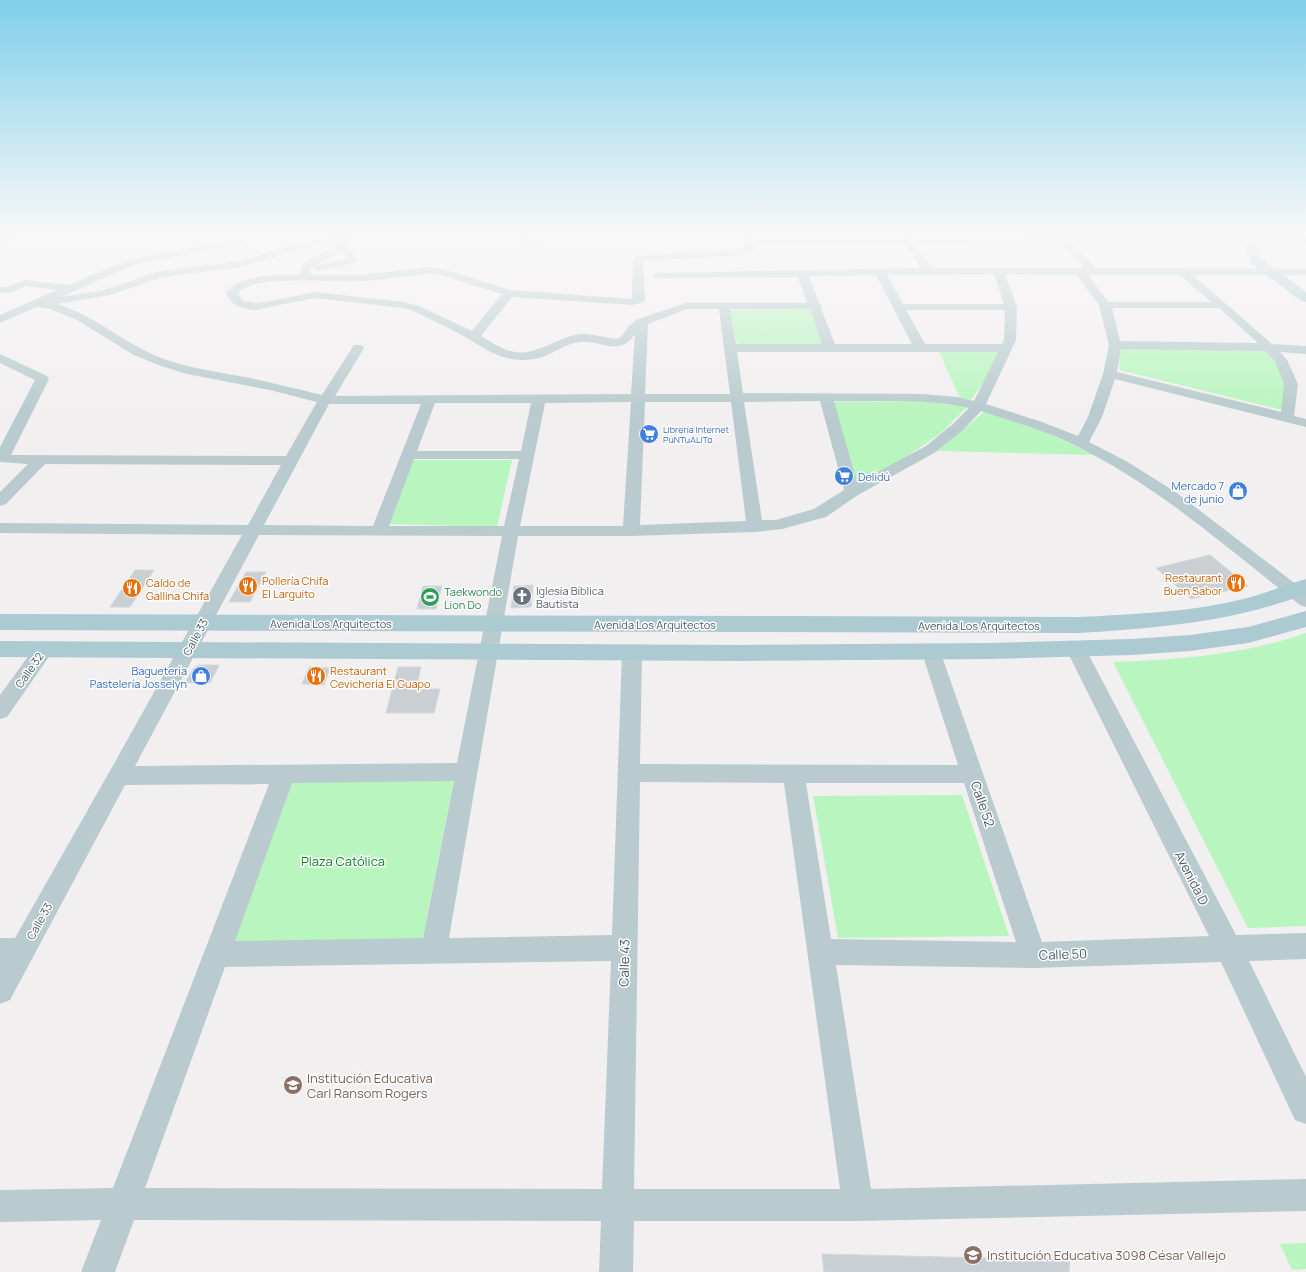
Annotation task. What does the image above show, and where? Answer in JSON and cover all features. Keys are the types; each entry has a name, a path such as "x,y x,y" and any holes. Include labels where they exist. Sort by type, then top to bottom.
{"main road":[{"name":"Avenida Los Arquitectos","path":"0,622 1087,624 1148,622 1206,614 1302,593"},
{"path":"0,649 632,653 932,653 1135,648 1196,643 1262,632 1306,619"}],"street":[{"path":"0,319 59,293"},
{"path":"36,304 104,293"},
{"path":"232,293 236,301 248,306 315,295 403,305 422,311 463,331 473,338 506,355 520,357 536,355 580,338 618,343 625,340 633,329 642,322 686,306 816,306"},
{"path":"473,338 509,293"},
{"path":"514,293 633,302 639,300 640,293"},
{"path":"810,293 830,348"},
{"path":"892,293 921,349"},
{"path":"0,528 631,531 776,525 820,513 852,492 931,449 958,427 978,406 1010,340 1012,307 1007,293"},
{"path":"1081,443 1095,417 1110,374 1115,345 1105,305 1097,293"},
{"path":"1208,293 1269,347 1281,360 1291,384 1287,418"},
{"path":"36,304 58,307 77,314 150,358 174,367 253,382 325,400 826,397 922,398 957,401 978,406 1037,425 1081,443 1121,464 1170,496 1302,593"},
{"path":"1105,305 1222,305"},
{"path":"724,306 738,397 755,527"},
{"path":"900,307 1012,307"},
{"path":"631,531 642,322"},
{"path":"1115,345 1269,347 1306,350"},
{"name":"Calle 33","path":"0,990 11,951 119,776 252,530 325,400 358,348"},
{"path":"731,348 1007,348"},
{"path":"0,358 42,379 2,458 40,460 291,462"},
{"path":"1110,374 1306,423"},
{"path":"826,397 852,492"},
{"path":"434,951 488,652 495,624 510,530 539,399"},
{"path":"379,531 429,400"},
{"path":"408,455 527,455"},
{"path":"0,501 40,460"},
{"name":"Calle 32","path":"0,711 44,649"},
{"name":"Avenida D","path":"1076,649 1228,948 1306,1109"},
{"name":"Calle 43","path":"616,1272 632,653"},
{"name":"Calle 52","path":"932,653 1033,955"},
{"path":"119,776 466,772"},
{"path":"629,773 973,774"},
{"path":"98,1272 284,774"},
{"path":"794,774 858,1205"},
{"name":"Calle 50","path":"820,952 1033,955 1306,946"},
{"path":"216,954 624,948"},
{"path":"0,1206 123,1204 618,1206 858,1205 1306,1195"}],"green space":[{"path":"810,309 823,345 737,345 730,310"},
{"path":"1121,348 1267,351 1279,367 1286,389 1282,410 1119,370"},
{"path":"939,352 1000,352 990,373 971,400 960,398"},
{"path":"921,401 967,407 941,433 900,461 855,487 830,402"},
{"path":"985,411 1042,431 1095,455 938,451"},
{"path":"409,460 512,460 497,527 387,524"},
{"path":"1306,633 1306,926 1248,928 1113,662 1162,660 1211,655 1259,647"},
{"name":"Plaza Católica","path":"284,774 454,779 422,942 216,954"},
{"path":"962,795 1009,936 838,938 813,796"},
{"path":"1306,1243 1306,1269 1292,1270 1280,1244"}],"building":[{"path":"1210,555 1248,586 1191,599 1156,568"},
{"name":"Caldo de Gallina Chifa","path":"135,570 154,570 130,607 110,607"},
{"name":"Pollería Chifa El Larguito","path":"246,572 266,572 250,602 229,602"},
{"name":"Iglesia Bíblica Bautista","path":"533,585 531,607 511,608 514,586"},
{"name":"Taekwondo Lion Do","path":"423,586 442,586 436,609 417,609"},
{"name":"Baguetería Pastelería Josselyn","path":"199,665 219,665 210,683 185,683 193,669"},
{"name":"Restaurant Cevichería El Guapo","path":"309,667 330,668 324,685 302,684"},
{"path":"398,667 421,667 416,689 440,689 434,713 386,713"},
{"path":"822,1254 1070,1260 1069,1272 824,1272"}],"place":[{"name":"Librería Internet PuNTuALiTo","path":"649,434"},
{"name":"Delidú","path":"844,476"},
{"name":"Mercado 7 de junio","path":"1238,491"},
{"name":"Restaurant Buen Sabor","path":"1236,583"},
{"name":"Pollería Chifa El Larguito","path":"248,586"},
{"name":"Caldo de Gallina Chifa","path":"132,588"},
{"name":"Iglesia Bíblica Bautista","path":"522,596"},
{"name":"Taekwondo Lion Do","path":"430,597"},
{"name":"Baguetería Pastelería Josselyn","path":"201,676"},
{"name":"Restaurant Cevichería El Guapo","path":"316,676"},
{"name":"Institución Educativa Carl Ransom Rogers","path":"293,1085"},
{"name":"Institución Educativa 3098 César Vallejo","path":"973,1255"}]}
